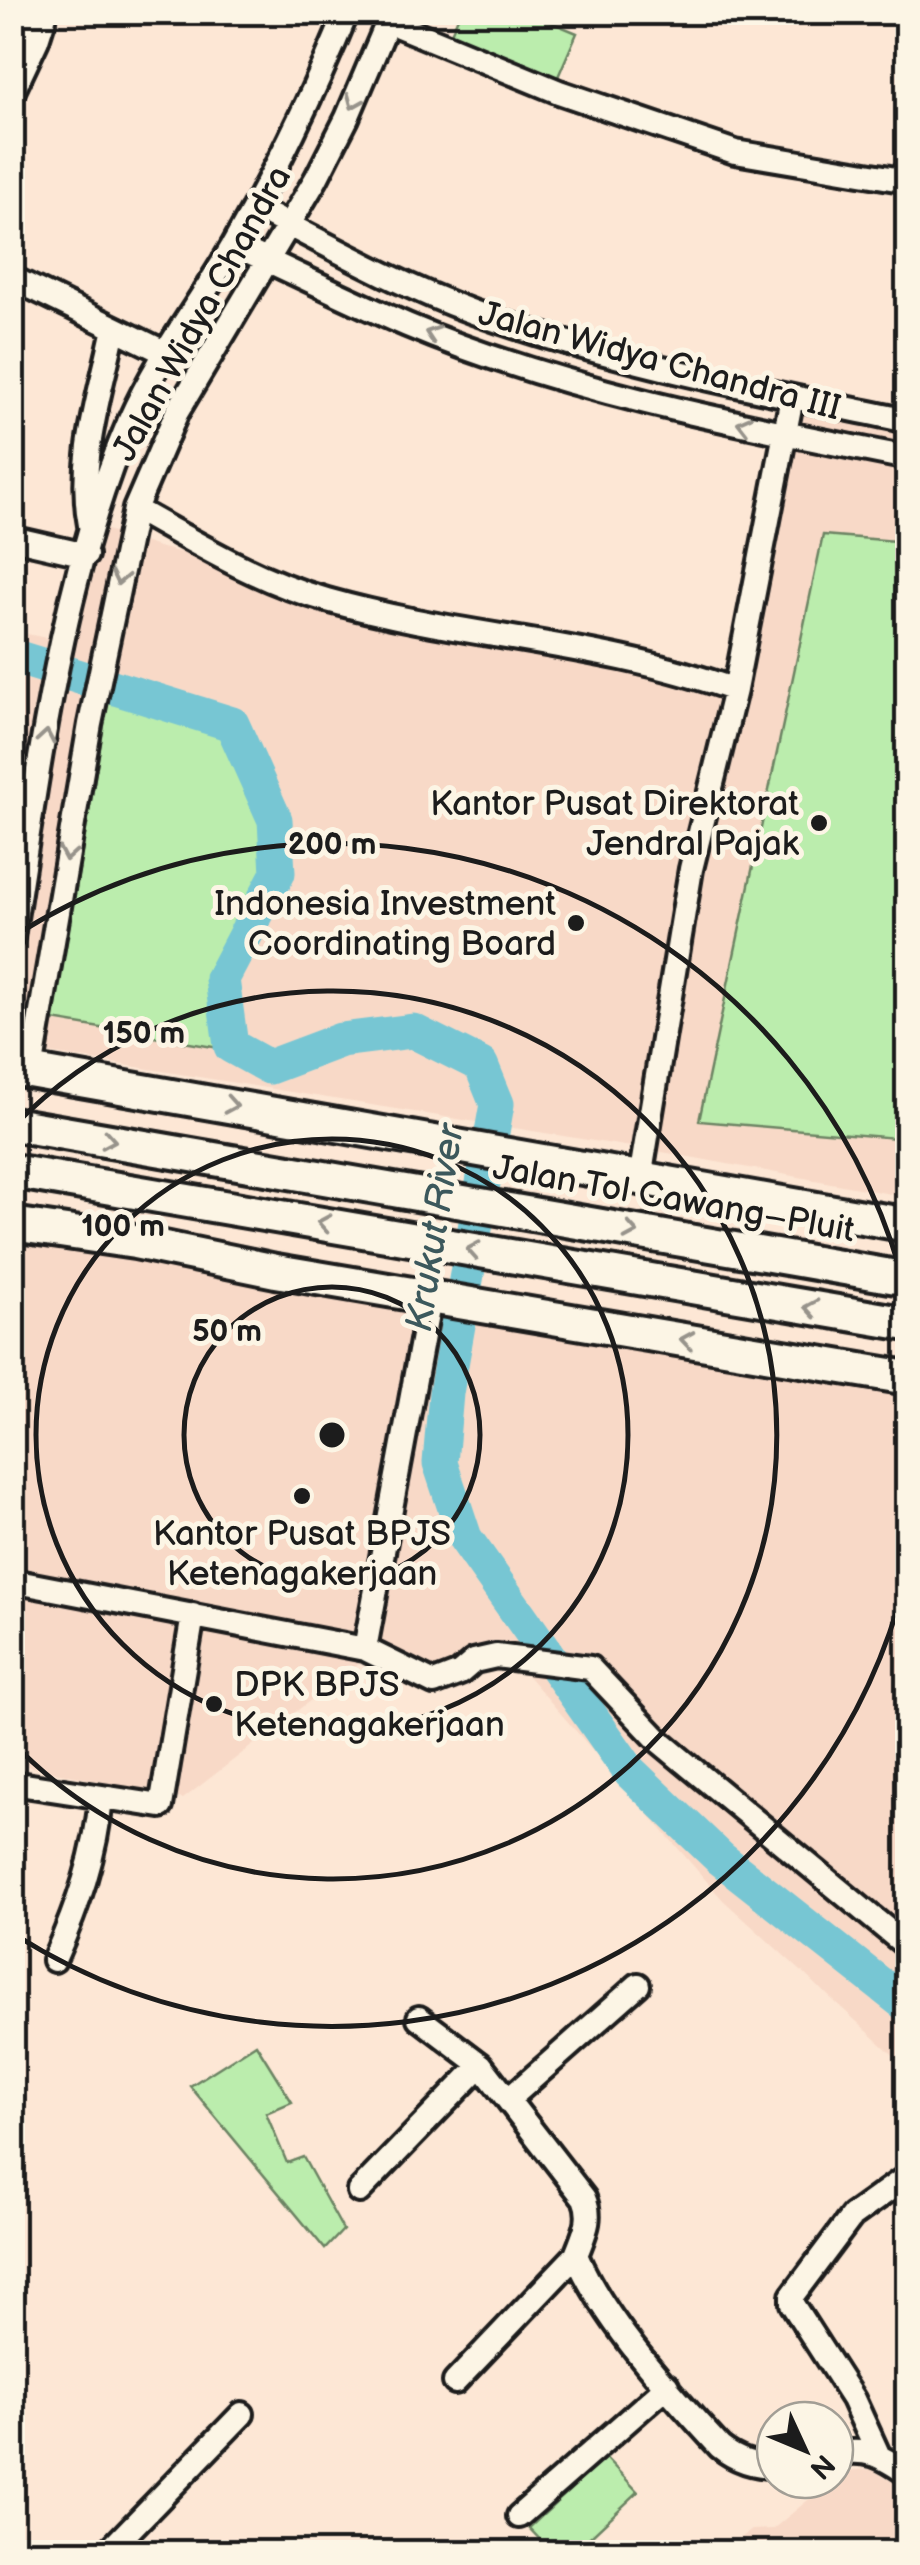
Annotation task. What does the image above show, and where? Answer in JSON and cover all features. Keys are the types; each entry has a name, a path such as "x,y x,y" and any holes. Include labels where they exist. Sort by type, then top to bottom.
{"highway":[{"path":"22,1070 908,1225"},
{"name":"Jalan Tol Cawang–Pluit","path":"12,1124 908,1279"},
{"path":"12,1171 908,1324"},
{"path":"12,1224 135,1242 440,1300 908,1378"}],"street":[{"path":"12,93 38,40 46,12"},
{"name":"Jalan Widya Chandra","path":"12,937 63,644 89,544 131,418 234,245 313,94 347,12"},
{"path":"390,17 558,92 736,152 908,181"},
{"name":"Jalan Widya Chandra","path":"22,1070 136,509 177,412 290,225 347,118 390,17"},
{"path":"12,60 20,27"},
{"name":"Jalan Widya Chandra III","path":"254,206 361,265 516,327 792,397 908,421"},
{"name":"Jalan Widya Chandra III","path":"234,245 408,325 542,372 783,433 908,458"},
{"path":"12,278 166,354"},
{"path":"12,538 89,544 86,473 114,328"},
{"path":"640,1179 691,869 735,690 792,397"},
{"path":"136,509 213,555 326,600 631,661 735,690"},
{"path":"17,910 56,915"},
{"path":"365,1649 440,1300"},
{"path":"12,1581 365,1649 434,1683 460,1673 474,1661 496,1656 590,1668 660,1742 908,1947"},
{"path":"12,1782 161,1806 193,1615"},
{"path":"54,1960 79,1904 90,1867 102,1796"},
{"path":"509,2098 638,1985"},
{"path":"419,2018 481,2065 584,2198 589,2210 589,2222 576,2255 455,2382"},
{"path":"359,2192 481,2065"},
{"path":"878,2454 853,2400 792,2304 792,2296 852,2216 908,2176"},
{"path":"576,2255 605,2304 691,2417 730,2455 755,2465"},
{"path":"519,2516 667,2386"},
{"path":"108,2552 242,2414"},
{"path":"855,2452 878,2454 908,2474"}],"shaded area":[{"path":"781,405 907,428 907,1197 668,1153 13,1047 13,631 51,639 80,521 158,547 730,683"},
{"path":"13,1225 907,1383 907,2064 723,1900 515,1661 429,1690 364,1659 183,1799 13,1763"},
{"path":"871,2469 896,2484 907,2498 907,2552 720,2552 751,2530 773,2529 808,2500 855,2500 855,2470"}],"green space":[{"path":"460,13 529,13 577,33 554,86 448,40"},
{"name":"Kantor Pusat Direktorat Jendral Pajak","path":"823,535 907,542 907,1139 699,1121"},
{"path":"109,696 224,731 264,823 268,871 209,978 219,1048 53,1020"},
{"path":"256,2044 292,2102 266,2113 287,2163 303,2157 343,2230 325,2249 190,2086"},
{"path":"605,2457 638,2492 574,2552 552,2552 529,2528"}],"waterway":[{"name":"Krukut River","path":"12,656 232,724 275,820 278,873 222,979 231,1046 269,1067 341,1040 413,1031 481,1065 497,1104 446,1393 440,1463 465,1538 630,1772 720,1858 908,2006"}],"place":[{"name":"Kantor Pusat Direktorat Jendral Pajak","path":"819,823"},
{"name":"Indonesia Investment Coordinating Board","path":"576,923"},
{"name":"Kantor Pusat BPJS Ketenagakerjaan","path":"302,1496"},
{"name":"DPK BPJS Ketenagakerjaan","path":"214,1704"}]}
